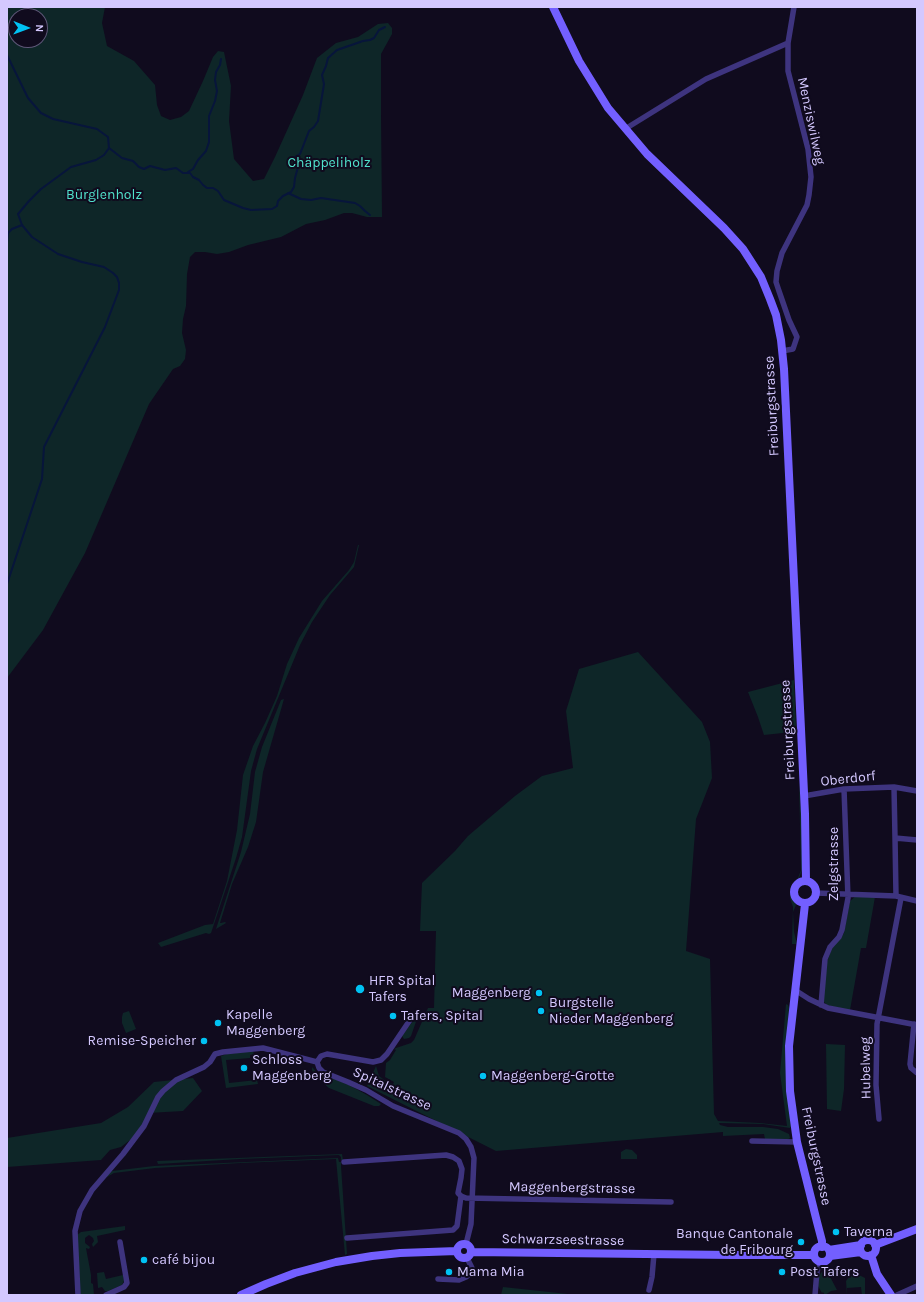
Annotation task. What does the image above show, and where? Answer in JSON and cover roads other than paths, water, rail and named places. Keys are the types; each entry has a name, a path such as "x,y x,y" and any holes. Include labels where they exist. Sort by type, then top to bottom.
{"main road":[{"name":"Freiburgstrasse","path":"553,7 585,72 625,129 655,163 732,237 750,259 761,277 778,322 782,351 806,831 806,881"},
{"path":"806,881 812,883 816,889 816,892 816,896 811,902 805,904 798,902 795,899 793,892 798,883 806,881"},
{"name":"Freiburgstrasse","path":"805,904 791,1023 789,1061 791,1103 797,1142 822,1241 827,1251"},
{"path":"875,1245 917,1229"},
{"path":"867,1240 873,1242 875,1245 875,1251 871,1255 866,1256 861,1248 867,1240"},
{"path":"461,1244 466,1244 470,1247 469,1255 464,1259 459,1256 457,1251 458,1246 461,1244"},
{"path":"827,1251 828,1260 821,1262 816,1260 814,1255 816,1249 827,1251 861,1248"},
{"path":"240,1295 295,1273 336,1262 400,1253 457,1251"},
{"name":"Schwarzseestrasse","path":"469,1255 814,1255"},
{"path":"871,1255 877,1274 891,1295"}],"street":[{"name":"Menziswilweg","path":"782,351 793,349 797,337 788,320 776,282 777,271 782,253 806,205 811,177 807,145 788,72 788,43 794,7"},
{"path":"625,129 706,79 788,43"},
{"name":"Oberdorf","path":"804,796 844,789 894,787 917,791"},
{"name":"Oberdorf","path":"878,1018 898,897 894,787"},
{"name":"Zelgstrasse","path":"821,1005 825,959 830,947 839,937 842,930 848,894 844,789"},
{"path":"895,838 917,840"},
{"path":"816,892 898,897 917,901"},
{"name":"Hubelweg","path":"795,990 809,1000 828,1008 916,1024 910,1064 911,1068 917,1073"},
{"path":"317,1062 321,1056 327,1054 373,1062 381,1060 397,1040 410,1020 411,1015"},
{"name":"Hubelweg","path":"878,1018 876,1084 879,1119"},
{"name":"Spitalstrasse","path":"78,1295 75,1231 80,1211 92,1190 123,1154 141,1130 151,1114 158,1098 163,1092 176,1080 204,1067 210,1062 215,1054 223,1052 263,1048 317,1062 319,1068 323,1072 366,1090 393,1106 448,1128 463,1136 471,1147 474,1158 471,1224 466,1244"},
{"path":"752,1141 797,1142"},
{"path":"344,1162 446,1155 459,1161 462,1169 458,1191 460,1196 457,1226 452,1230 347,1238"},
{"name":"Maggenbergstrasse","path":"460,1196 466,1198 671,1202"},
{"path":"106,1295 124,1287 127,1283 120,1242"},
{"path":"649,1290 654,1254"},
{"path":"438,1279 459,1280 470,1274 472,1268 469,1255"},
{"path":"815,1295 816,1271 821,1262"},
{"path":"897,1295 917,1286"}],"waterway":[{"path":"109,148 122,158 133,161 139,167 144,169 150,166 165,170 176,168 183,173 190,173 207,188 213,188 218,191 224,200 243,208 251,210 272,209 277,206 278,201 283,196 291,192 294,187 298,167 295,163 295,157 300,154 309,131 318,121 324,84 322,75 328,58 337,50 374,38 379,30 385,27"},
{"path":"7,55 28,98 41,113 53,119 97,129 108,137 109,148 104,155 96,160 71,167 41,189 18,214 22,225 32,237 58,254 104,267 117,277 119,283 119,290 105,327 44,447 42,479 7,584"},
{"path":"188,172 193,169 198,160 206,151 209,142 209,116 215,101 217,91 215,80 216,72 220,65 221,59"},
{"path":"288,193 301,199 311,200 321,198 355,203 370,215"},
{"path":"7,243 8,233 12,229 22,225"}],"place":[{"name":"HFR Spital Tafers","path":"360,989"},
{"name":"Maggenberg","path":"539,993"},
{"name":"Burgstelle Nieder Maggenberg","path":"541,1011"},
{"name":"Tafers, Spital","path":"393,1016"},
{"name":"Kapelle Maggenberg","path":"218,1023"},
{"name":"Remise-Speicher","path":"204,1041"},
{"name":"Schloss Maggenberg","path":"244,1068"},
{"name":"Maggenberg-Grotte","path":"483,1076"},
{"name":"Taverna","path":"836,1232"},
{"name":"Banque Cantonale de Fribourg","path":"801,1242"},
{"name":"café bijou","path":"144,1260"},
{"name":"Mama Mia","path":"449,1272"},
{"name":"Post Tafers","path":"782,1272"}],"park label":[{"name":"Chäppeliholz","path":"329,163"},
{"name":"Bürglenholz","path":"104,195"}]}
